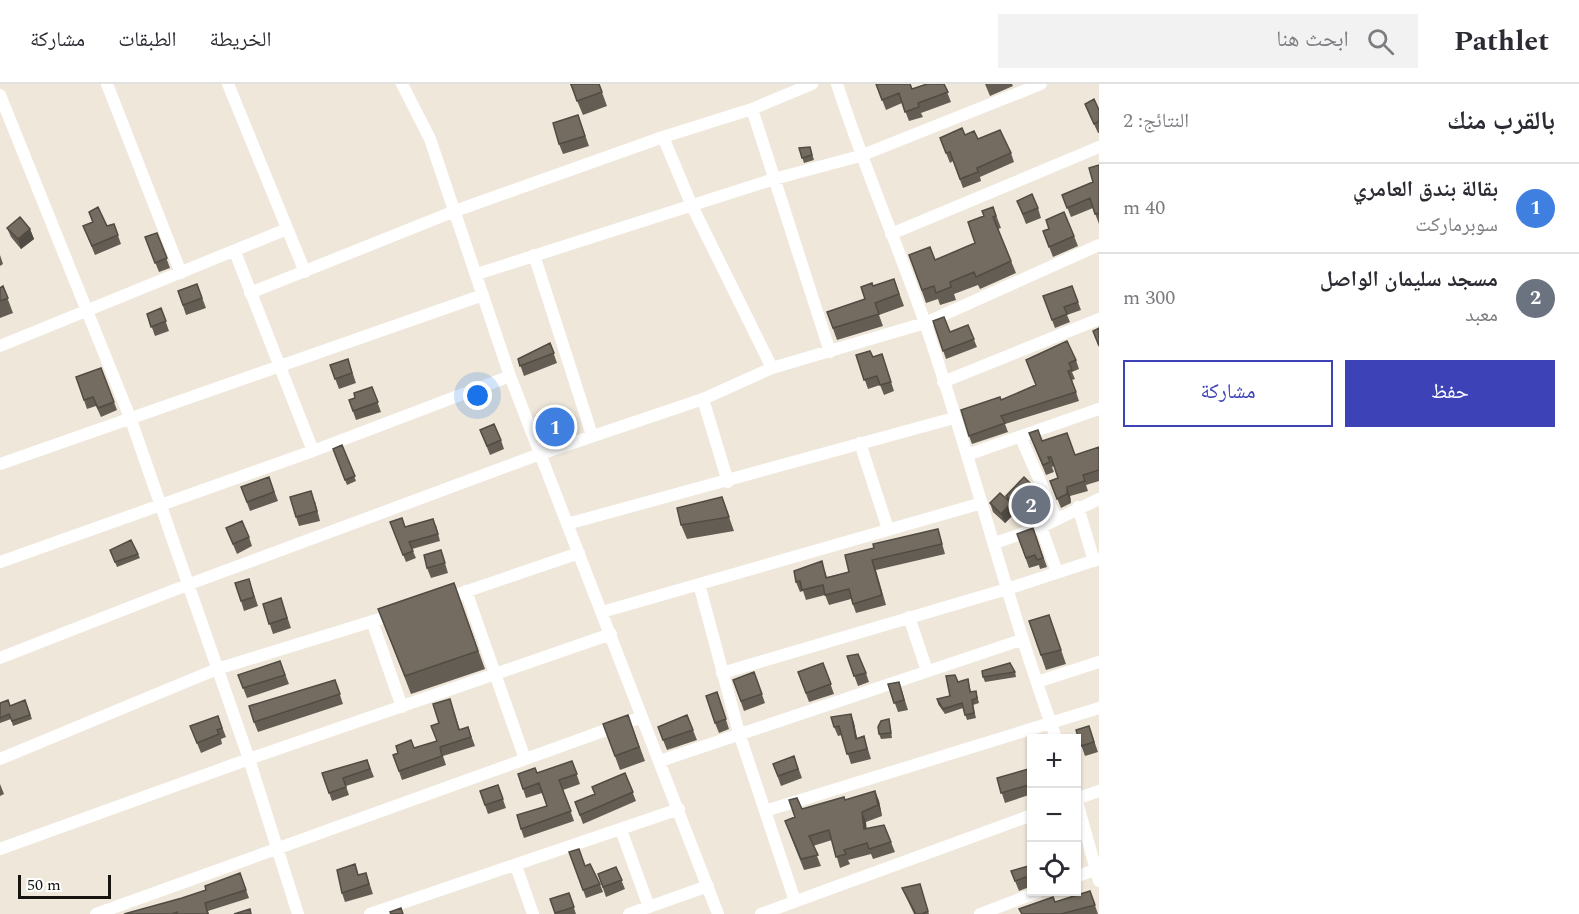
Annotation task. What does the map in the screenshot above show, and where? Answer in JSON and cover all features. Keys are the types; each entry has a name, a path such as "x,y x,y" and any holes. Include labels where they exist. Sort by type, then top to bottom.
{"street":[{"path":"107,84 181,273"},
{"path":"228,84 305,272"},
{"path":"402,84 430,139 510,376 680,809 718,914"},
{"path":"250,293 455,211 663,137 752,109 812,84"},
{"path":"837,84 860,156 925,323 995,543 1021,640 1054,734"},
{"path":"477,274 774,179 860,156 1041,84"},
{"path":"0,95 88,310 130,420 249,759 298,914"},
{"path":"752,109 830,352"},
{"path":"663,137 693,206 772,368"},
{"path":"891,234 1099,147"},
{"path":"0,346 287,229"},
{"path":"0,658 187,585 540,454 703,399 772,368 925,323 1099,245"},
{"path":"235,252 313,451"},
{"path":"534,255 592,435"},
{"path":"0,464 483,295"},
{"path":"943,382 1099,319"},
{"path":"0,562 160,503 313,451 510,376"},
{"path":"703,399 728,482"},
{"path":"967,455 1099,409"},
{"path":"567,524 728,482 954,418"},
{"path":"1021,438 1056,518"},
{"path":"861,443 888,529"},
{"path":"995,543 1041,527 1078,507 1099,499"},
{"path":"602,612 982,502"},
{"path":"722,673 1007,589 1097,560 1078,507"},
{"path":"1041,527 1057,572"},
{"path":"435,602 579,553"},
{"path":"699,584 739,733 795,901"},
{"path":"466,591 525,759"},
{"path":"0,759 217,669 403,612"},
{"path":"909,617 927,671"},
{"path":"372,621 402,706"},
{"path":"0,849 249,759 611,634"},
{"path":"660,761 1021,640"},
{"path":"1036,682 1099,662"},
{"path":"765,811 1099,708"},
{"path":"96,914 642,717"},
{"path":"1081,798 1099,791"},
{"path":"370,914 406,908 516,866 680,809"},
{"path":"1081,813 1098,873 1081,876"},
{"path":"760,914 1027,818"},
{"path":"621,830 649,907"},
{"path":"516,866 533,914"},
{"path":"628,914 708,886"},
{"path":"980,914 1027,895"}],"building":[{"path":"571,84 599,84 602,92 577,101"},
{"path":"876,84 910,84 912,89 927,84 944,84 948,92 918,103 919,107 905,112 899,93 882,100"},
{"path":"1094,99 1099,110 1099,121 1094,124 1085,104"},
{"path":"578,115 585,136 559,144 553,123"},
{"path":"962,128 965,135 974,131 978,139 1000,130 1011,153 977,168 978,172 960,179 950,152 946,153 940,138"},
{"path":"810,147 812,155 802,158 799,148"},
{"path":"1099,165 1099,213 1095,214 1090,198 1067,208 1062,195 1093,182 1089,168"},
{"path":"1032,194 1038,208 1023,214 1017,201"},
{"path":"98,207 107,226 114,224 118,235 92,246 83,226 93,222 89,212"},
{"path":"993,207 996,216 993,217 1011,261 976,277 974,272 950,282 951,287 936,293 934,286 922,290 909,255 930,247 935,260 975,243 968,222 984,216 982,211"},
{"path":"1064,212 1074,236 1049,247 1043,231 1049,229 1046,220"},
{"path":"20,217 30,229 18,239 7,228"},
{"path":"157,233 167,258 155,263 145,237"},
{"path":"894,279 899,294 875,303 879,314 833,328 827,312 865,299 861,287 872,283 873,286"},
{"path":"197,284 202,298 183,305 178,291"},
{"path":"3,286 8,298 0,301 0,288"},
{"path":"1072,286 1078,302 1064,307 1067,314 1052,320 1043,296"},
{"path":"161,308 166,321 151,327 147,314"},
{"path":"944,317 950,332 968,325 974,339 943,351 933,321"},
{"path":"1099,328 1099,346 1093,331"},
{"path":"1067,341 1076,360 1069,363 1072,370 1068,371 1076,392 1001,416 1005,423 969,436 961,410 1000,397 1001,400 1036,385 1026,360"},
{"path":"550,343 554,353 520,366 518,359"},
{"path":"870,351 873,357 882,354 891,382 880,385 877,376 864,380 856,355"},
{"path":"348,359 352,373 335,379 330,365"},
{"path":"101,368 114,402 98,408 93,397 84,400 76,377"},
{"path":"372,387 378,402 353,411 349,400 355,398 354,393"},
{"path":"494,424 501,440 487,446 480,430"},
{"path":"1038,430 1042,441 1067,433 1075,455 1099,447 1099,470 1083,475 1085,481 1067,487 1067,494 1057,499 1050,481 1058,478 1051,457 1048,457 1050,462 1043,465 1029,433"},
{"path":"342,445 355,476 345,480 333,449"},
{"path":"269,477 274,492 247,502 241,487"},
{"path":"1024,477 1033,486 1038,496 1022,512 1006,496"},
{"path":"311,491 317,511 296,517 290,497"},
{"path":"1000,493 1011,503 1001,514 990,503"},
{"path":"722,497 729,517 681,525 677,508"},
{"path":"402,518 405,527 433,519 438,534 409,542 413,551 403,555 390,522"},
{"path":"242,521 249,537 233,544 226,528"},
{"path":"1033,528 1043,558 1037,560 1035,555 1026,558 1017,534"},
{"path":"938,529 942,544 872,560 882,595 853,604 849,589 825,595 823,585 802,590 800,581 796,582 794,571 822,561 826,578 849,572 845,555 874,548 873,544"},
{"path":"131,540 138,554 115,562 110,550"},
{"path":"441,550 445,563 427,568 424,555"},
{"path":"249,579 254,597 241,601 235,583"},
{"path":"454,583 478,651 405,676 378,609"},
{"path":"281,598 287,618 269,624 263,604"},
{"path":"1049,615 1061,650 1041,655 1029,621"},
{"path":"858,654 866,673 854,676 847,656"},
{"path":"280,661 285,675 243,688 238,675"},
{"path":"823,663 831,684 806,693 798,672"},
{"path":"1010,663 1015,672 983,677 982,671"},
{"path":"754,672 762,694 741,701 733,680"},
{"path":"955,675 958,682 968,679 970,692 976,691 977,698 972,700 974,713 965,715 962,703 943,709 937,699 950,696 946,676"},
{"path":"335,680 340,694 254,722 249,706"},
{"path":"899,682 904,700 894,703 888,684"},
{"path":"717,692 726,719 715,723 706,696"},
{"path":"450,699 459,730 468,727 471,737 440,747 442,756 399,771 393,755 398,753 396,746 411,740 414,748 437,741 431,726 439,723 433,704"},
{"path":"8,700 10,706 25,700 30,715 12,721 9,714 0,718 0,703"},
{"path":"851,714 856,739 864,736 867,749 847,754 839,726 834,727 831,717"},
{"path":"628,715 639,747 615,756 603,724"},
{"path":"687,715 693,730 663,740 658,727"},
{"path":"218,716 222,728 217,730 219,734 197,743 190,726"},
{"path":"889,719 891,733 879,734 878,727 881,721"},
{"path":"1089,726 1094,742 1081,746 1081,734 1077,734 1076,730"},
{"path":"794,756 798,769 778,776 773,764"},
{"path":"367,760 370,769 343,778 346,787 329,793 322,773"},
{"path":"572,761 577,774 559,780 571,811 521,829 517,815 547,806 539,783 523,789 518,774 535,768 537,773"},
{"path":"1027,769 1027,785 1001,793 997,778"},
{"path":"625,773 633,792 580,815 575,802 595,794 592,787"},
{"path":"498,785 503,799 485,805 480,791"},
{"path":"875,791 878,805 862,812 864,829 884,825 891,842 869,849 867,843 844,850 846,854 836,857 829,830 809,836 818,855 801,859 785,821 795,817 789,800 797,798 802,809"},
{"path":"579,849 585,866 590,864 600,884 583,890 569,852"},
{"path":"355,864 358,875 366,873 369,884 342,893 337,870"},
{"path":"1027,866 1027,877 1015,881 1011,871"},
{"path":"616,867 622,880 603,887 598,874"},
{"path":"240,873 246,890 205,903 208,914 177,914 177,912 172,914 124,914 206,890 205,886"},
{"path":"920,884 928,911 916,914 902,888"},
{"path":"1090,891 1095,905 1061,914 1022,914 1019,909 1053,897 1055,902 1081,896 1081,894"},
{"path":"569,893 574,907 555,913 550,899"},
{"path":"401,908 403,914 391,914 390,912"},
{"path":"250,909 251,914 234,914"}],"place":[{"name":"بقالة بندق العامري","path":"555,427"},
{"name":"مسجد سليمان الواصل","path":"1031,505"}]}
